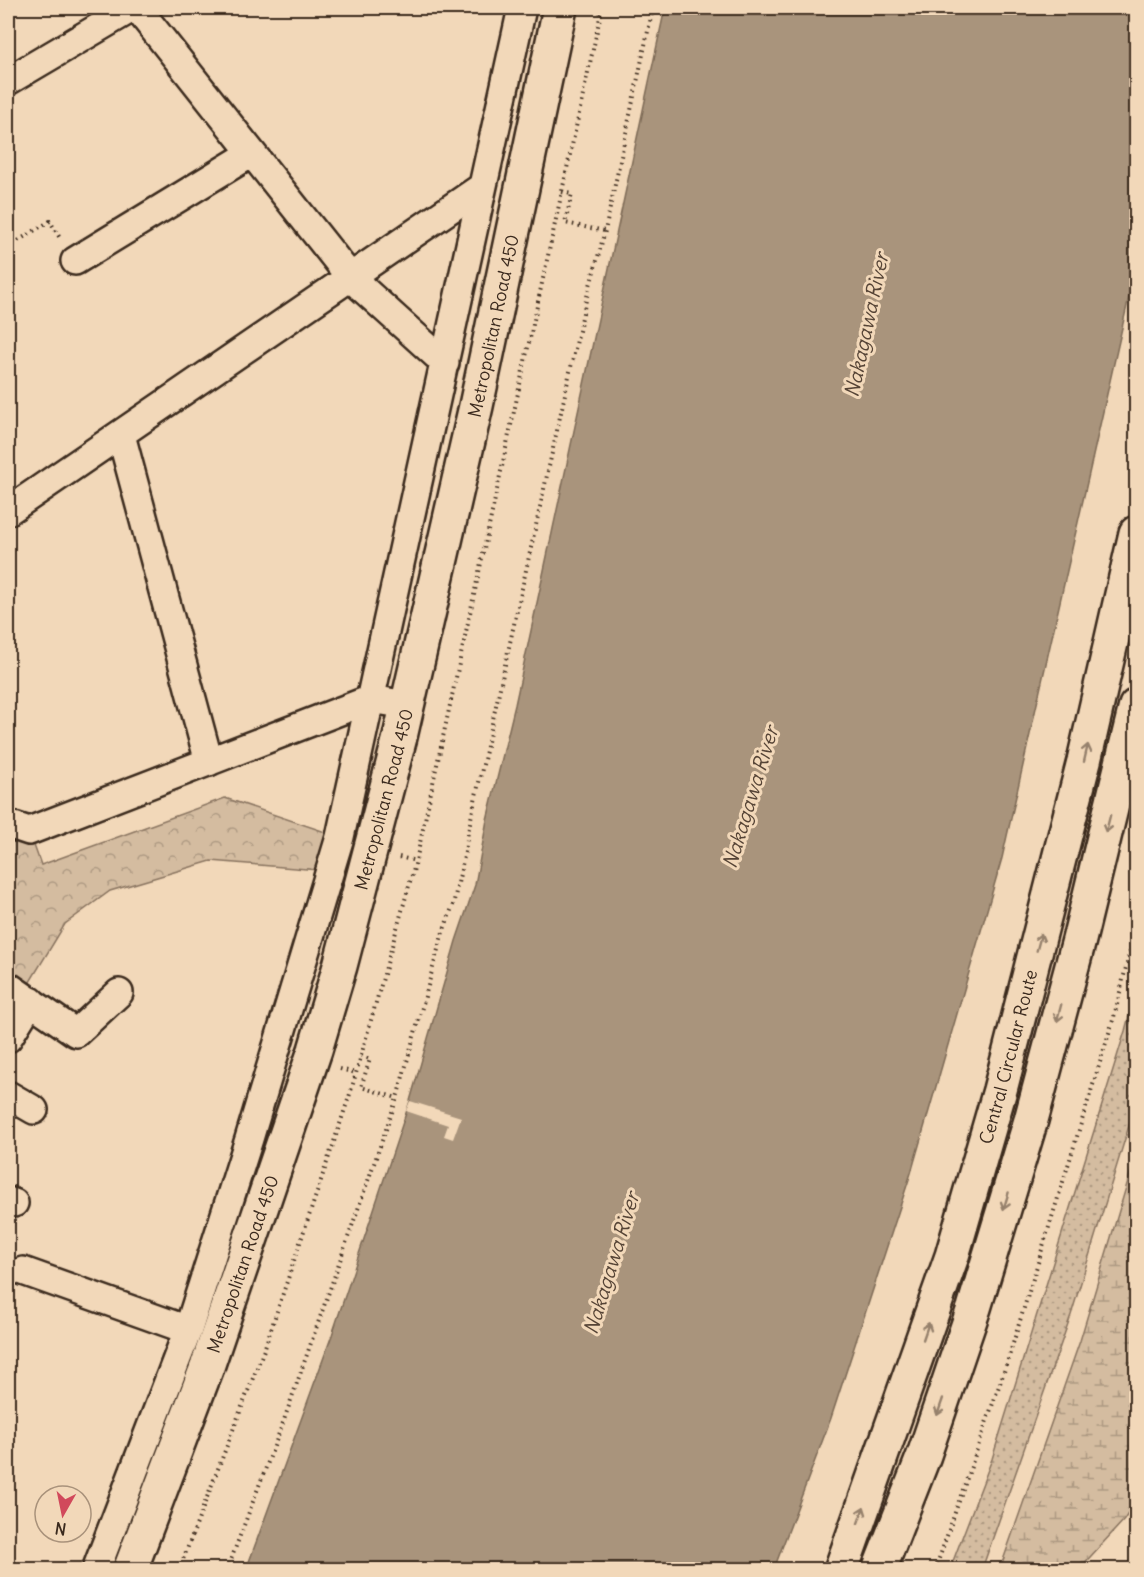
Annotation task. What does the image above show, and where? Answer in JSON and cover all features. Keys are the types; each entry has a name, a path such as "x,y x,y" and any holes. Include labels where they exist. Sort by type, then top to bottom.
{"main road":[{"name":"Metropolitan Road 450","path":"130,1569 207,1367 315,1050 340,966 408,705 476,406 560,8"},
{"name":"Central Circular Route","path":"841,1569 952,1256 1000,1090 1084,761 1137,533"},
{"name":"Central Circular Route","path":"879,1569 924,1455 974,1308 1070,974 1137,706"}],"street":[{"path":"8,81 132,8"},
{"path":"137,8 351,278 445,363"},
{"path":"96,1569 188,1330 253,1128 340,837 522,8"},
{"path":"75,261 252,153"},
{"path":"8,511 482,187"},
{"path":"121,435 209,762"},
{"path":"8,824 28,831 371,699 408,705"},
{"path":"8,986 76,1033 119,993"},
{"path":"8,1038 31,1001"},
{"path":"8,1095 34,1110"},
{"path":"23,1271 188,1330"}],"path":[{"path":"227,1569 284,1420 397,1098 442,935 459,883 480,774 585,304 605,231 653,8"},
{"path":"562,192 572,194 566,223 605,231"},
{"path":"8,247 50,221 75,261"},
{"path":"935,1569 1006,1366 1114,1017 1137,926"},
{"path":"361,1056 370,1059 361,1087 397,1098"}],"green space":[{"path":"225,798 340,837 330,871 211,861 110,891 65,924 22,995 8,986 8,824 29,831 41,865"},
{"path":"1136,989 1136,1103 1071,1315 982,1569 950,1569 992,1459"},
{"path":"1136,1154 1136,1501 1124,1520 1079,1569 1000,1569 1080,1341"}],"water":[{"name":"Nakagawa River","path":"665,8 1136,8 1136,266 1002,858 911,1173 831,1418 774,1569 246,1570 332,1335 410,1101 456,941 475,885 487,820 515,705"}],"pier":[{"path":"410,1101 461,1117 453,1139 444,1136 448,1125 406,1111"}]}
